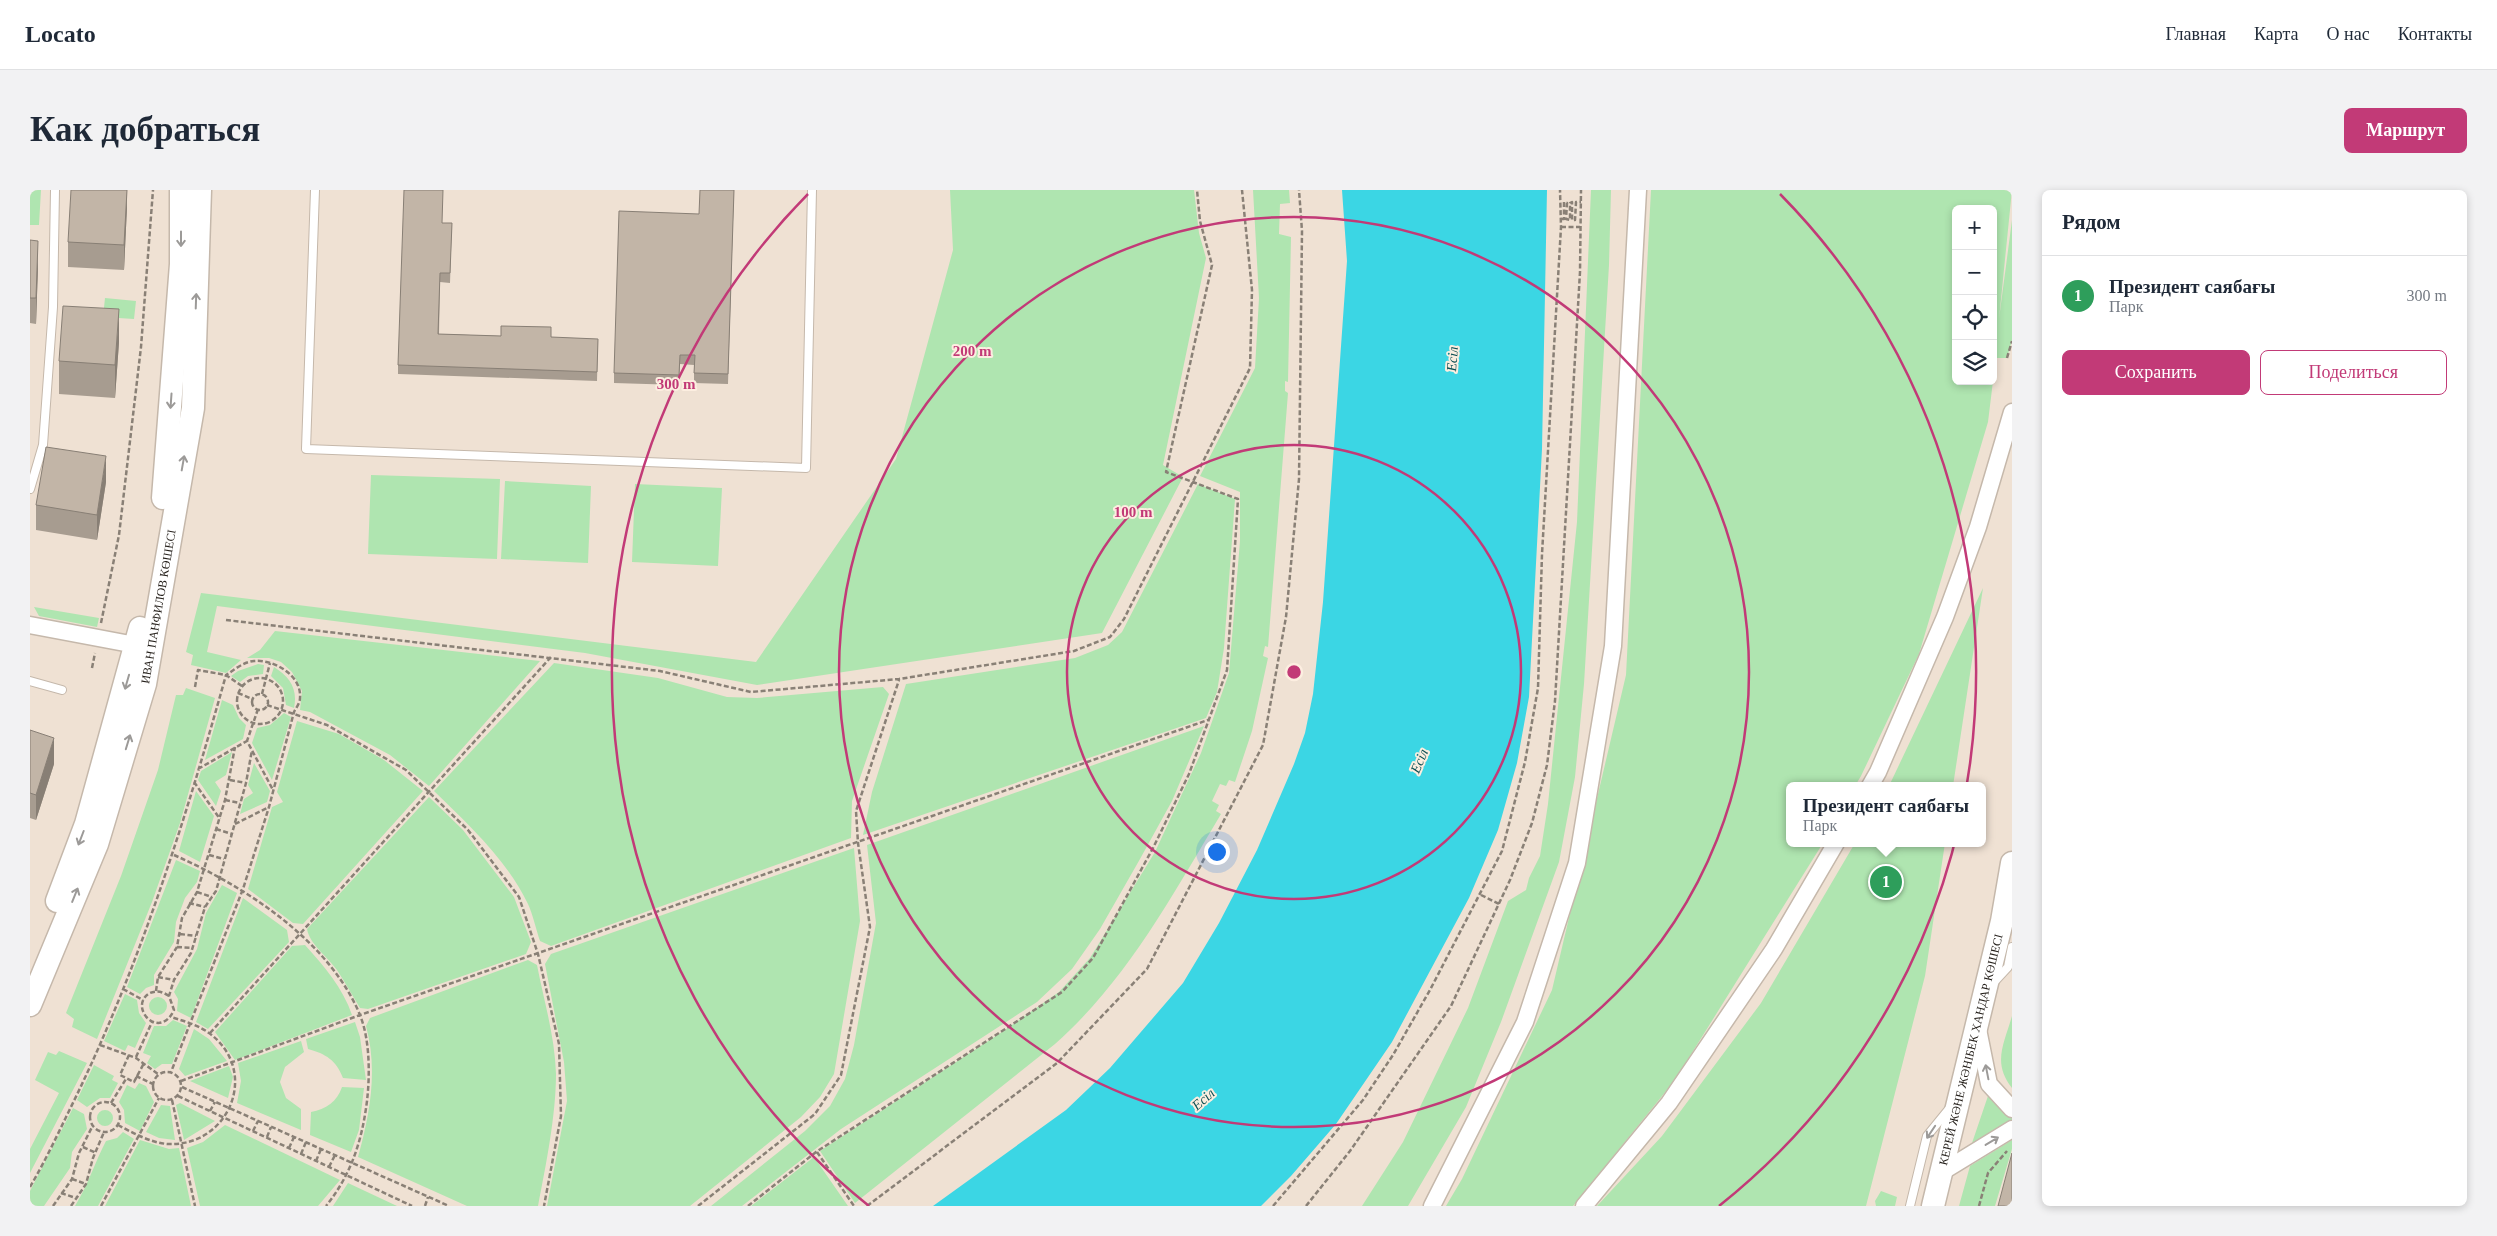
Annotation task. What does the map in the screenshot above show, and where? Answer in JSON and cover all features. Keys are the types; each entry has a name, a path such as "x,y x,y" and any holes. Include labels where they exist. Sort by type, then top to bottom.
{"street":[{"name":"ИВАН ПАНФИЛОВ КӨШЕСІ","path":"30,1005 96,844 145,684 144,646 165,490 181,264 182,190"},
{"name":"ИВАН ПАНФИЛОВ КӨШЕСІ","path":"30,965 86,824 144,646 192,408 200,190"},
{"path":"1432,1206 1525,1022 1577,863 1613,646 1638,190"},
{"path":"1872,782 1945,617 1978,527 2012,412"},
{"path":"30,625 144,646"},
{"path":"1584,1206 1669,1103 1774,949 1834,847"},
{"name":"КЕРЕЙ ЖӘНЕ ЖӘНІБЕК ХАНДАР КӨШЕСІ","path":"1933,1206 2002,921 2012,863"},
{"path":"1977,1026 1989,1084 2012,1109"},
{"path":"1942,1172 2012,1129"}],"lane":[{"path":"30,489 43,445 53,307 55,190"},
{"path":"315,190 306,449 806,468 812,190"},
{"path":"30,681 62,690"},
{"path":"1985,992 2008,967 2012,947"},
{"path":"1910,1206 1927,1136 1961,1094"}],"path":[{"path":"92,668 119,535 141,347 152,190"},
{"path":"748,1206 816,1152 1062,992 1093,958 1153,848 1189,774 1226,670 1238,499 1193,480 1166,472 1212,265 1200,221 1197,190"},
{"path":"226,620 660,671 751,692 899,679 1074,651 1110,636 1124,619 1250,368 1252,290 1242,190"},
{"path":"867,1206 1057,1063 1147,969 1263,745 1286,617 1299,479 1302,231 1299,190"},
{"path":"1273,1206 1363,1100 1430,990 1502,851 1525,762 1538,688 1542,554 1561,228 1560,190"},
{"path":"1306,1206 1350,1151 1450,1006 1499,904 1532,823 1547,764 1555,701 1581,190"},
{"path":"1561,219 1564,219 1564,202 1567,202 1566,219 1570,220 1570,202 1572,202 1572,220 1575,220 1576,202 1581,202"},
{"path":"1561,228 1580,227"},
{"path":"2007,358 2012,341"},
{"path":"210,1033 551,657"},
{"path":"30,1187 100,1044 123,990 174,854 226,676 237,667 252,661 270,663 282,667 298,687 300,699 294,712 269,807 243,889 192,1024 171,1072"},
{"path":"262,694 270,663"},
{"path":"194,687 198,670 226,676 242,686"},
{"path":"266,678 274,683 280,690 283,700 282,709 275,719 265,724 254,724 244,719 238,711 238,693 242,686 249,680 266,678"},
{"path":"698,1206 815,1114 841,1075 870,926 858,843 856,811 899,679"},
{"path":"238,693 252,699"},
{"path":"256,694 262,694 267,698 267,705 263,709 258,709 253,705 252,699 256,694"},
{"path":"267,705 294,712 327,725 362,743 406,770 468,830 519,897 538,954 559,1044 561,1116 544,1206"},
{"path":"198,769 247,742 258,709"},
{"path":"181,1081 360,1016 1208,720"},
{"path":"247,742 273,791"},
{"path":"156,991 158,976 178,947 182,918 197,892 209,855 225,800 235,747"},
{"path":"169,996 156,991 148,994 143,1000 142,1009 145,1017 152,1022 166,1021 174,1010 169,996 174,980 193,948 205,907 216,891 246,783 252,750"},
{"path":"230,779 246,783"},
{"path":"194,782 220,819"},
{"path":"225,800 240,803"},
{"path":"234,824 269,807"},
{"path":"216,829 232,834"},
{"path":"174,854 243,889 269,908 319,953 333,970 360,1016 366,1046 368,1084 363,1132 347,1176 326,1206"},
{"path":"209,855 224,859"},
{"path":"197,892 212,896"},
{"path":"1481,894 1499,904"},
{"path":"189,903 205,907"},
{"path":"180,934 196,936"},
{"path":"178,947 193,948"},
{"path":"158,976 174,980"},
{"path":"123,990 143,1000"},
{"path":"118,1125 158,1142 182,1143 210,1132 225,1118 236,1088 233,1063 210,1033 171,1016"},
{"path":"136,1058 152,1022"},
{"path":"100,1044 136,1058 158,1074 171,1072"},
{"path":"129,1055 120,1075 134,1082 144,1064"},
{"path":"158,1074 153,1084 154,1092 159,1098 172,1100 178,1096 182,1087 181,1081 171,1072"},
{"path":"136,1076 153,1084"},
{"path":"111,1103 126,1078"},
{"path":"182,1087 449,1206"},
{"path":"178,1096 412,1206"},
{"path":"101,1206 159,1098"},
{"path":"172,1100 195,1206"},
{"path":"104,1102 111,1103 118,1109 120,1117 118,1125 112,1130 104,1132 93,1125 90,1118 92,1111 97,1105 104,1102"},
{"path":"210,1111 215,1102"},
{"path":"253,1131 258,1121"},
{"path":"53,1206 72,1179 83,1146 93,1125"},
{"path":"266,1138 271,1127"},
{"path":"71,1206 86,1184 104,1132"},
{"path":"289,1148 294,1137"},
{"path":"301,1154 306,1142"},
{"path":"83,1146 96,1154"},
{"path":"1980,1206 1988,1173 2012,1146"},
{"path":"316,1161 322,1149"},
{"path":"816,1152 854,1206"},
{"path":"329,1167 335,1155"},
{"path":"72,1179 86,1184"},
{"path":"62,1193 76,1198"},
{"path":"425,1206 428,1197"},
{"path":"439,1206 440,1202"}],"green space":[{"path":"30,190 41,190 39,225 30,225"},
{"path":"950,190 1194,190 1199,233 1206,258 1163,465 1183,477 1102,633 757,685 585,653 217,606 207,652 241,660 226,673 191,665 193,655 186,652 201,593 756,662 896,459 953,250"},
{"path":"1253,190 1289,190 1290,203 1280,204 1279,234 1291,237 1288,382 1285,381 1285,391 1288,393 1268,647 1265,646 1263,656 1268,658 1252,731 1235,782 1229,780 1226,786 1220,784 1212,801 1219,805 1216,811 1221,814 1185,876 1126,965 1081,1019 1055,1044 855,1203 820,1151 1005,1030 1059,992 1090,958 1155,852 1201,753 1229,673 1240,541 1240,492 1200,476 1255,368 1259,298"},
{"path":"1591,190 1611,190 1609,265 1584,684 1575,777 1559,862 1501,1022 1466,1107 1408,1206 1362,1206 1403,1142 1468,1008 1508,901 1526,890 1529,878 1540,856 1548,804 1577,522"},
{"path":"1651,190 2012,190 1999,319 2012,220 2012,340 2007,358 1997,358 1997,205 1952,205 1952,385 1993,385 1988,422 1919,654 1861,776 1857,782 1786,782 1786,847 1821,847 1675,1080 1573,1206 1446,1206 1462,1179 1552,990 1626,675"},
{"path":"105,298 136,301 134,319 103,317"},
{"path":"371,475 500,479 497,559 368,554"},
{"path":"505,481 591,486 588,563 501,559"},
{"path":"635,484 722,488 718,566 632,562"},
{"path":"1198,484 1235,499 1224,648 1217,692 1206,718 863,835 872,792 906,684 1075,658 1108,645 1122,632"},
{"path":"1983,588 1954,782 1891,782"},
{"path":"34,607 99,618 97,627 39,616"},
{"path":"275,631 540,661 429,786 390,755 310,712 300,710 302,691 292,672 281,662 269,658 247,658 260,650"},
{"path":"554,663 658,678 727,697 757,698 883,687 889,694 852,801 851,838 551,946 540,941 528,904 509,872 486,843 434,791"},
{"path":"258,664 264,665 263,674 248,676 240,682 231,676 238,671"},
{"path":"274,667 292,684 295,695 294,708 286,705 283,688 271,676"},
{"path":"186,688 215,698 180,823 152,902 97,1039 72,1027 74,1019 66,1013 121,876 158,770 176,695 183,695"},
{"path":"222,700 233,705 239,718 246,725 243,739 205,760"},
{"path":"284,713 291,717 272,780 252,743 257,728 270,725"},
{"path":"297,721 339,734 384,760 423,791 303,924 293,923 248,889 272,807 283,802 277,792"},
{"path":"1204,726 1172,801 1100,929 1072,969 1037,1002 841,1129 742,1206 711,1206 805,1131 830,1106 845,1079 854,1045 876,923 867,845"},
{"path":"232,752 226,775 215,782 221,791 216,806 198,780 201,771"},
{"path":"254,763 270,791 267,802 240,814 244,799 253,793 248,785"},
{"path":"196,791 214,816 200,862 179,851"},
{"path":"429,797 463,830 514,897 531,942 526,954 368,1009 360,1008 337,970 319,950 307,929"},
{"path":"1853,847 1944,847 1925,976 1866,1206 1597,1206 1662,1136 1761,1003"},
{"path":"854,848 860,921 834,1074 820,1097 801,1117 690,1206 547,1206 567,1101 564,1062 545,964 551,954"},
{"path":"176,860 200,871 197,882 185,898 176,922 174,942 154,975 154,985 146,988 140,994 127,987"},
{"path":"222,885 237,893 191,1018 177,1011 178,999 174,992 197,949 206,913"},
{"path":"243,898 287,930 289,942 208,1029 196,1022"},
{"path":"305,945 326,969 344,996 352,1015 235,1060 215,1032 292,946"},
{"path":"528,960 537,965 551,1033 556,1074 552,1123 538,1206 467,1206 358,1157 366,1125 371,1092 372,1059 366,1026 370,1018"},
{"path":"125,994 137,1000 139,1013 146,1023 135,1048 128,1045 125,1051 104,1041"},
{"path":"158,997 166,1002 167,1006 162,1014 158,1015 150,1010 149,1006 154,998"},
{"path":"2012,1016 2012,1088 2002,1070 2001,1062 2003,1044"},
{"path":"173,1020 187,1026 172,1064 162,1064 155,1069 147,1063 151,1056 143,1053 154,1026 166,1026"},
{"path":"355,1022 360,1037 366,1080 343,1078 334,1062 320,1053 308,1049 306,1039"},
{"path":"194,1029 209,1039 227,1061 185,1076 179,1069"},
{"path":"301,1041 304,1052 285,1067 280,1082 286,1098 301,1109 301,1130 237,1103 241,1081 238,1063"},
{"path":"59,1051 87,1063 30,1173 30,1149 59,1093 35,1080 48,1052 56,1055"},
{"path":"94,1065 114,1076 112,1080 118,1083 110,1098 100,1098 87,1107 77,1100"},
{"path":"229,1066 233,1077 228,1098 190,1081"},
{"path":"139,1083 146,1086 154,1102 140,1131 125,1123 124,1110 119,1102 127,1085 135,1089"},
{"path":"342,1087 364,1088 359,1130 351,1152 310,1135 311,1112 321,1109 334,1101"},
{"path":"1989,1093 2012,1114 2012,1120 1972,1143"},
{"path":"180,1103 215,1121 184,1140 176,1105"},
{"path":"161,1105 170,1106 175,1140 159,1138 146,1132"},
{"path":"73,1108 84,1114 87,1129 72,1152 70,1168 44,1206 30,1206 30,1191"},
{"path":"102,1110 108,1110 113,1115 111,1124 102,1126 97,1121 97,1115"},
{"path":"225,1125 340,1180 318,1206 200,1206 187,1148 203,1142"},
{"path":"123,1132 134,1139 98,1206 75,1206 106,1141 117,1138"},
{"path":"140,1140 169,1149 179,1148 191,1206 105,1206"},
{"path":"2012,1140 2012,1149 1995,1206 1959,1206 1970,1166"},
{"path":"814,1157 848,1206 751,1206"},
{"path":"348,1183 397,1206 333,1206"},
{"path":"1881,1191 1897,1197 1895,1206 1876,1206 1875,1201"}],"water":[{"name":"Есіл","path":"1342,190 1547,190 1542,449 1529,697 1517,763 1498,830 1469,898 1392,1042 1336,1124 1291,1176 1261,1206 933,1206 1066,1110 1110,1068 1183,983 1219,923 1257,850 1294,764 1305,733 1313,694 1323,602 1347,261"}],"building":[{"path":"71,190 127,190 124,245 68,242"},
{"path":"404,190 443,190 442,223 452,223 450,273 440,273 438,334 501,336 501,326 551,327 551,337 598,339 597,372 398,365"},
{"path":"700,190 734,190 728,374 694,373 695,355 680,355 679,375 614,373 619,211 699,214"},
{"path":"30,240 38,241 36,298 30,298"},
{"path":"63,306 119,309 115,365 59,361"},
{"path":"46,447 106,456 97,515 36,505"},
{"path":"30,730 54,738 36,795 30,793"},
{"path":"2012,1153 2012,1206 1998,1206"}],"place":[{"name":"Президент саябағы","path":"1886,882"}]}
